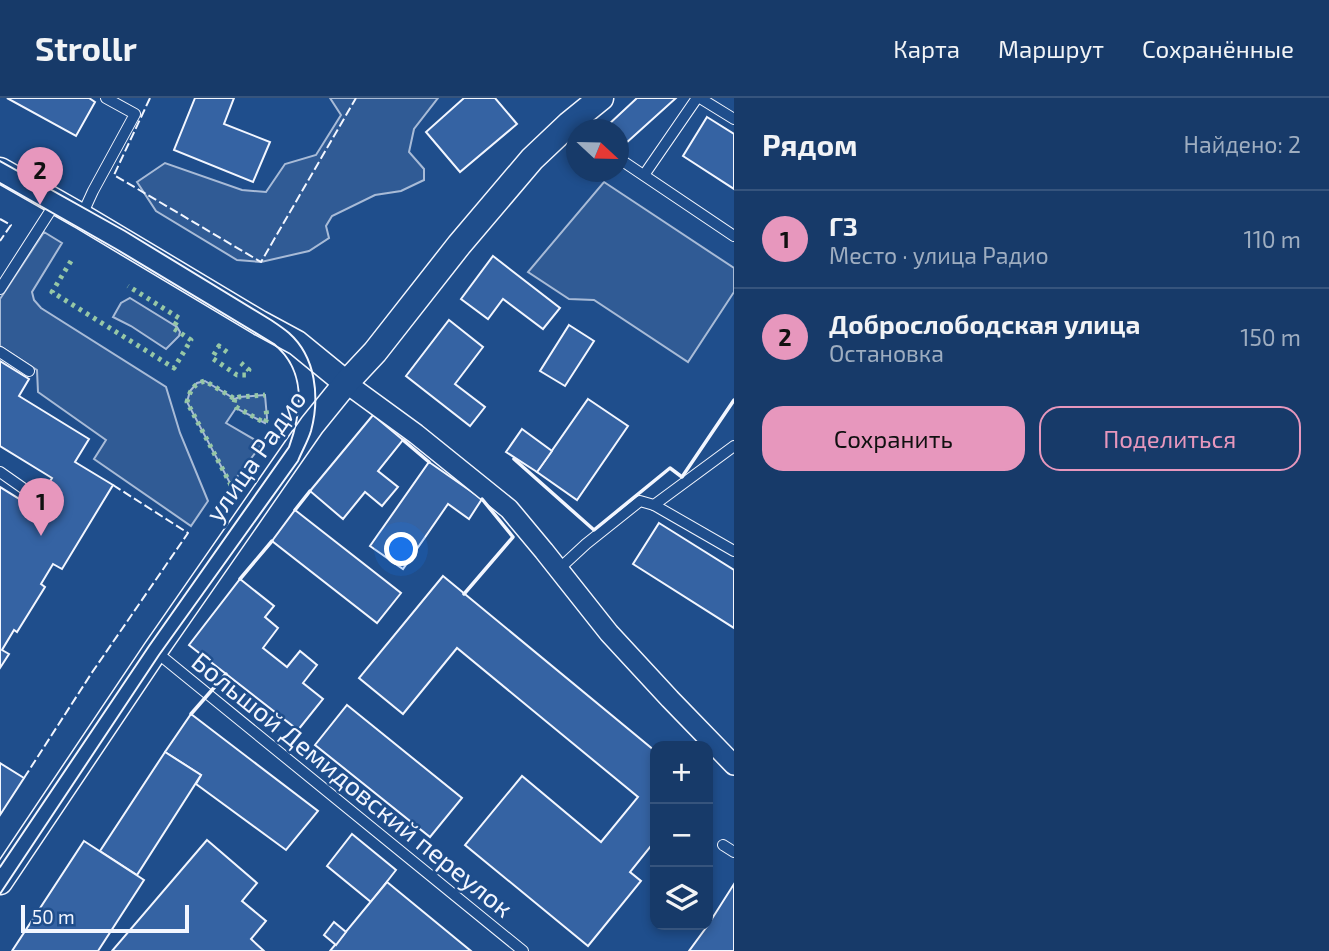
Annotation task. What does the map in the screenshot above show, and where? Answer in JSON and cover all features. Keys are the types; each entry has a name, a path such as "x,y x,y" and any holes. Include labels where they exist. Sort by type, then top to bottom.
{"street":[{"name":"улица Радио","path":"581,119 601,98"},
{"name":"улица Радио","path":"0,882 155,651 312,425 532,159 566,132"},
{"path":"0,170 297,343 509,509 609,633 734,765"}],"lane":[{"path":"81,216 135,114 106,98"},
{"path":"644,175 698,98 734,119"},
{"path":"629,165 734,236"},
{"path":"0,289 57,202"},
{"path":"0,352 29,371"},
{"path":"654,505 734,446"},
{"path":"0,472 30,493"},
{"path":"559,569 640,502 654,505 734,551"},
{"name":"Большой Демидовский переулок","path":"155,651 523,951"},
{"path":"723,845 734,852"}],"shaded area":[{"path":"330,98 438,98 414,129 409,152 424,169 424,180 401,191 375,195 332,216 326,226 329,238 309,251 261,262 237,260 156,211 137,182 165,163 242,190 266,192 285,164 316,155 341,115"},
{"path":"604,182 734,268 734,292 688,362 594,300 569,299 528,272"},
{"path":"44,232 62,243 32,292 34,300 41,308 166,387 180,433 208,501 191,526 94,459 106,440 38,392 37,370 0,346 0,299"},
{"path":"130,298 177,327 179,336 166,349 113,317 121,303"},
{"path":"205,381 235,399 265,395 265,423 236,408 226,423 262,444 231,485 187,402 190,391 197,383"}],"building":[{"path":"7,98 89,98 95,102 76,136"},
{"path":"195,98 234,98 224,124 270,142 253,182 174,150"},
{"path":"464,98 495,98 517,124 460,172 426,132"},
{"path":"637,98 676,98 629,140 629,119 614,119"},
{"path":"707,117 734,134 734,189 683,156"},
{"path":"493,256 560,308 543,329 503,299 488,319 461,299"},
{"path":"449,320 483,347 455,384 485,407 470,426 406,376"},
{"path":"569,325 594,341 565,386 540,371"},
{"path":"0,361 29,379 19,396 89,439 75,462 113,485 62,569 53,564 41,584 45,587 17,632 14,630 2,650 9,654 0,668 0,487 34,508 52,478 0,446"},
{"path":"588,399 628,426 577,500 537,472"},
{"path":"373,415 403,440 378,471 398,487 382,506 365,492 343,519 310,491"},
{"path":"522,429 552,451 537,472 506,452"},
{"path":"429,462 482,499 469,519 448,504 403,569 370,546"},
{"path":"295,510 401,593 377,623 272,541"},
{"path":"659,523 734,570 734,628 633,564"},
{"path":"443,576 650,747 650,847 630,872 641,881 588,946 465,845 522,776 601,842 638,797 457,648 403,714 359,678"},
{"path":"240,579 274,606 265,617 278,628 263,648 287,667 300,651 317,665 303,683 323,699 298,730 189,645"},
{"path":"347,705 462,798 430,837 315,745"},
{"path":"191,714 318,811 286,850 196,784 201,775 165,752"},
{"path":"165,752 201,775 137,875 100,851"},
{"path":"0,763 24,778 0,815"},
{"path":"352,834 396,870 371,902 327,866"},
{"path":"207,840 257,883 242,901 266,921 251,939 264,951 112,951"},
{"path":"84,841 144,880 98,951 12,951"},
{"path":"387,882 471,951 330,951"},
{"path":"734,884 734,951 689,951 704,930 713,930 713,917"},
{"path":"334,922 346,932 336,945 324,935"}],"tram line":[{"path":"0,161 125,231 284,329 305,354 314,378 315,391 311,431 298,461 159,655 0,894"},
{"path":"0,183 274,344 292,366 299,392 297,420 289,447 149,646 0,867"}],"hedge":[{"path":"71,261 52,292 174,368 191,340 173,328 179,318 128,286"},
{"path":"227,352 219,346 212,358 237,375 246,375 249,370 241,363"},
{"path":"231,485 187,402 189,394 195,386 205,381 235,399 265,395"},
{"path":"235,399 236,407 265,423 266,409"}],"fence":[{"path":"150,98 114,175 261,262 356,98"},
{"path":"0,219 11,225 0,241"},
{"path":"24,778 91,674 188,533 113,485"}],"wall":[{"path":"514,459 594,530 670,468 682,477 734,400"},
{"path":"403,440 429,462"},
{"path":"295,510 310,491"},
{"path":"464,594 513,537 482,499"},
{"path":"240,579 272,541"},
{"path":"191,714 226,674"}],"place":[{"name":"Доброслободская улица","path":"40,205"},
{"name":"ГЗ","path":"41,536"}]}
